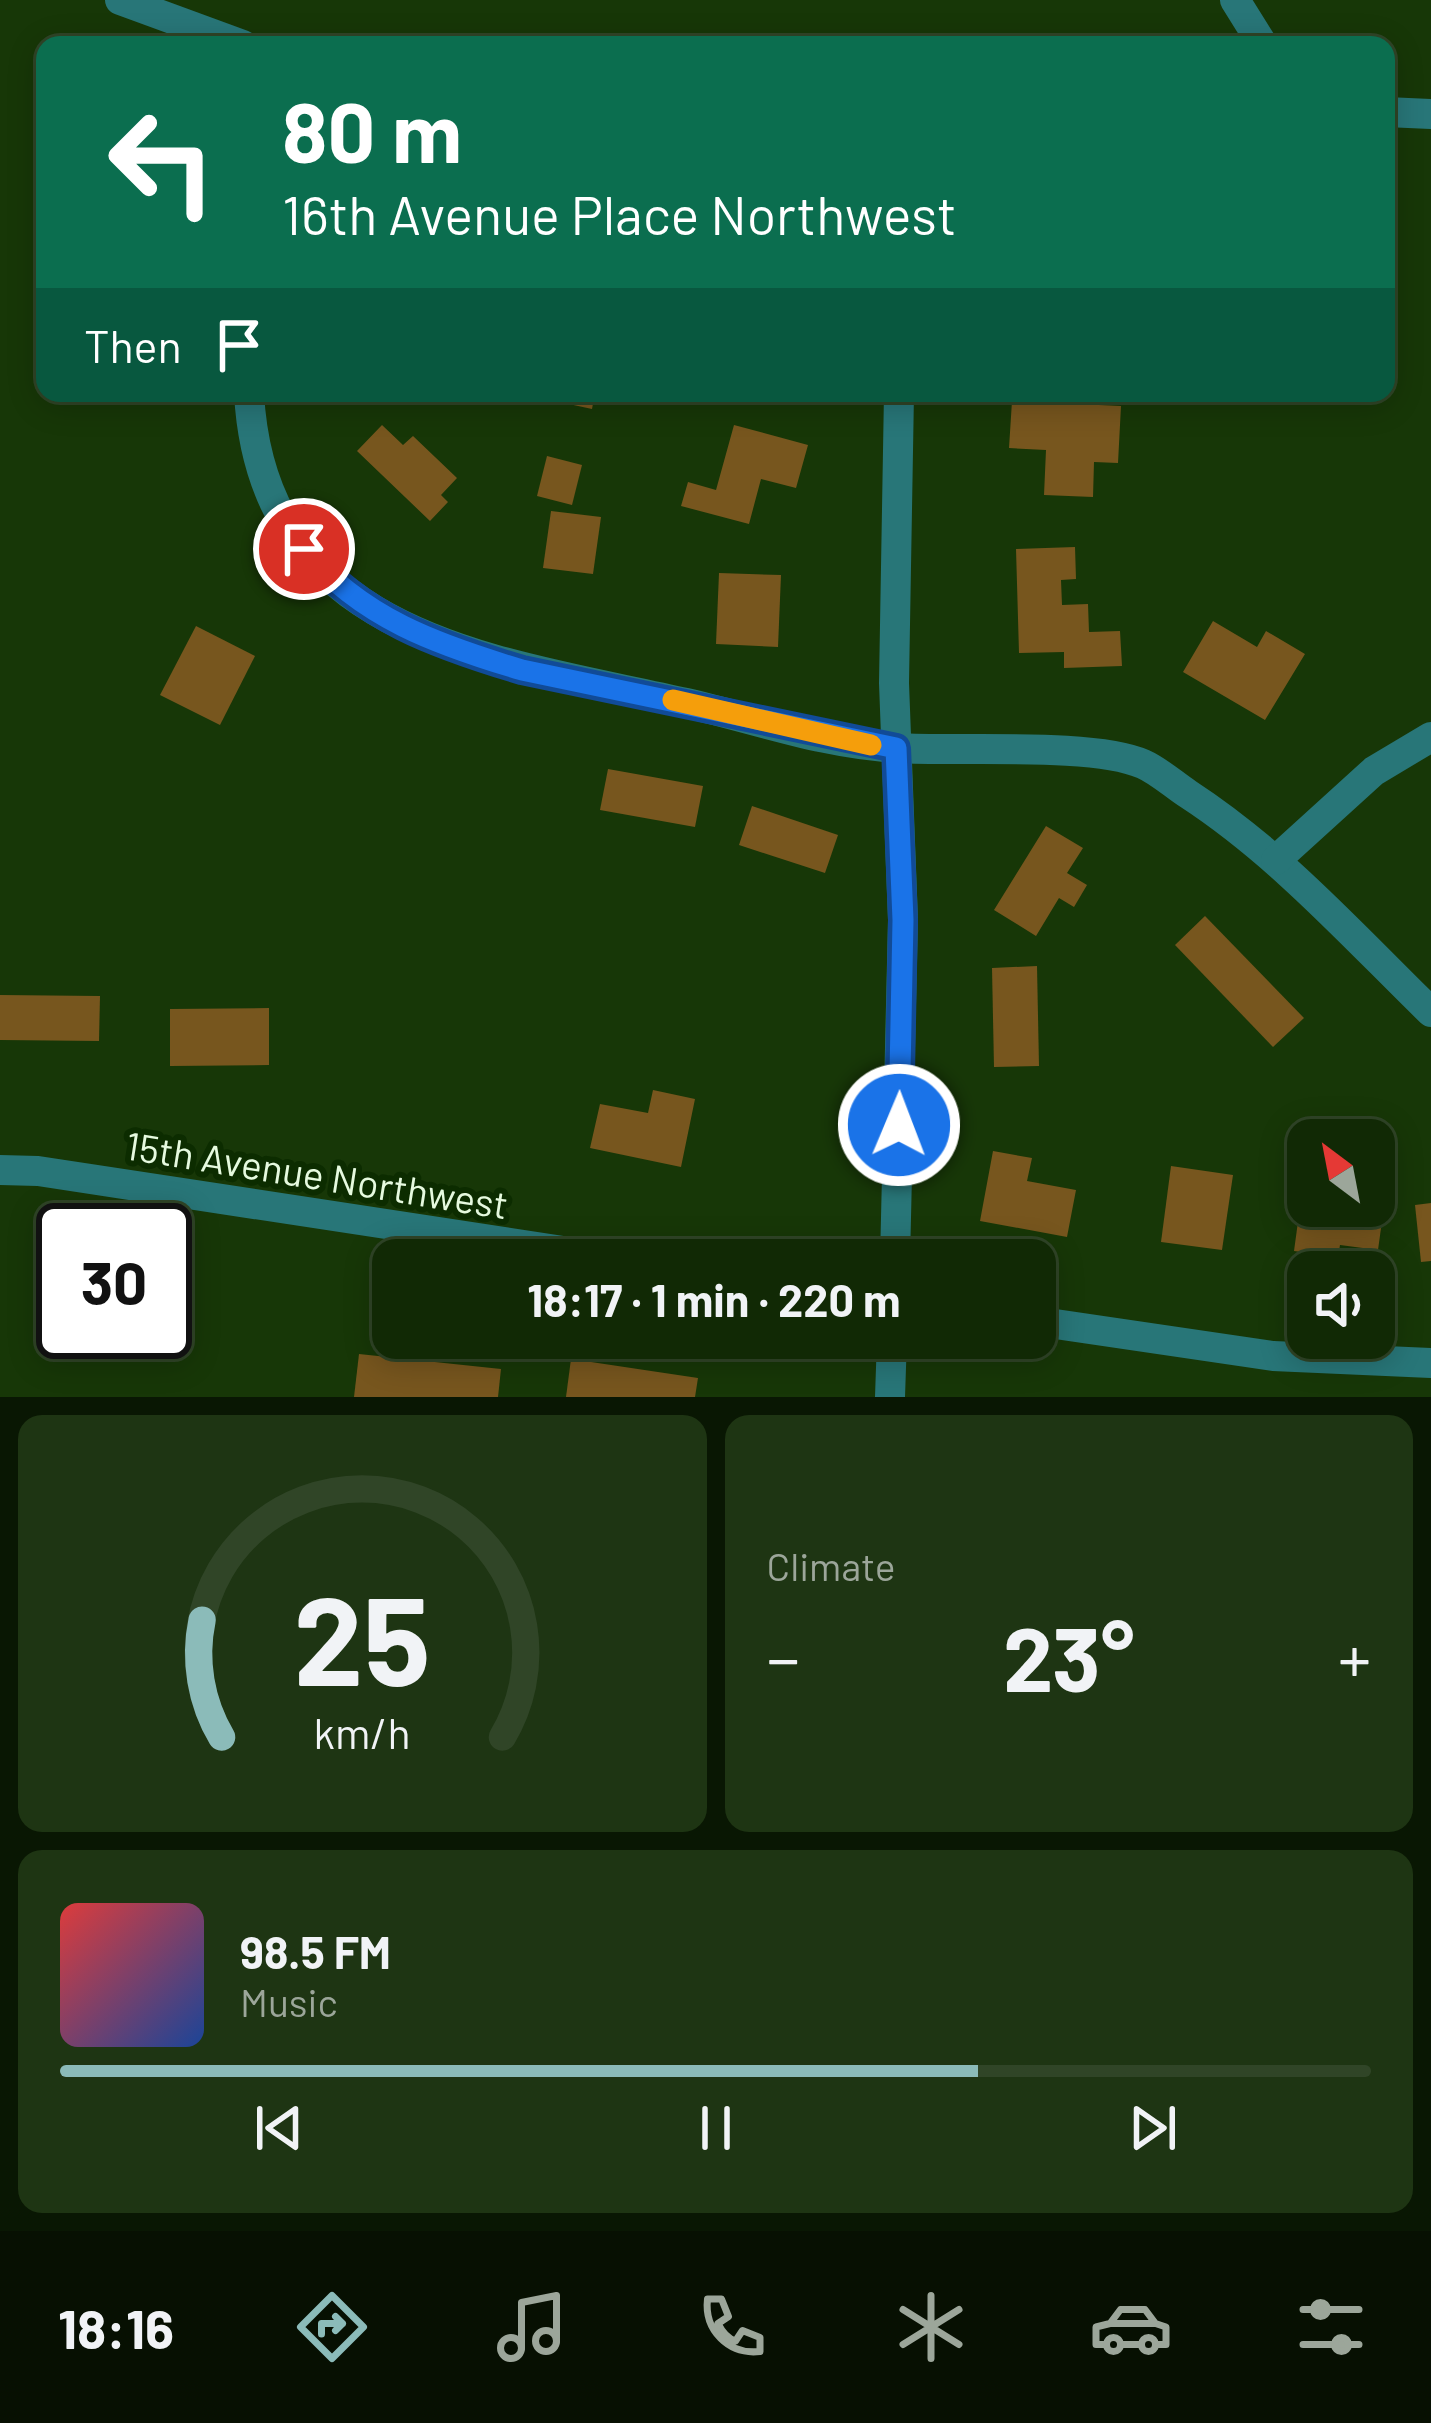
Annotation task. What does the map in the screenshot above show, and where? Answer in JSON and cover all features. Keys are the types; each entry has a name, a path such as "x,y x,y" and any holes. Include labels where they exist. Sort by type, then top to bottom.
{"street":[{"path":"120,0 218,36"},
{"path":"1235,0 1257,36"},
{"path":"1395,112 1431,114"},
{"path":"249,402 251,437 287,524 328,578 366,608 416,634 522,670 896,748 1094,755 1142,763 1235,825 1276,860 1431,1012"},
{"path":"896,1239 903,920 896,748 899,402"},
{"path":"1276,860 1374,771 1431,736"},
{"name":"15th Avenue Northwest","path":"0,1170 38,1171 484,1239"},
{"path":"1056,1324 1273,1356 1431,1363"},
{"path":"890,1397 891,1359"}],"building":[{"path":"560,402 593,402 592,409"},
{"path":"1012,402 1121,406 1118,463 1094,462 1093,497 1044,495 1046,450 1009,448"},
{"path":"382,425 403,445 413,436 457,478 441,495 448,502 430,521 357,451"},
{"path":"734,425 808,445 796,488 761,479 749,524 681,506 688,482 716,490"},
{"path":"547,456 582,465 572,505 537,496"},
{"path":"551,511 601,517 593,574 543,568"},
{"path":"1075,547 1076,579 1061,580 1062,605 1088,604 1089,632 1120,631 1122,666 1064,668 1064,652 1019,653 1016,549"},
{"path":"719,573 781,575 778,647 716,644"},
{"path":"1213,621 1257,647 1266,631 1305,654 1265,720 1183,672"},
{"path":"196,626 255,656 220,725 160,695"},
{"path":"608,769 703,786 695,827 600,810"},
{"path":"752,806 838,835 825,873 739,845"},
{"path":"1046,826 1083,848 1067,873 1087,885 1074,907 1059,898 1036,936 994,910"},
{"path":"1205,916 1304,1018 1273,1047 1175,945"},
{"path":"1037,966 1039,1066 994,1067 992,968"},
{"path":"0,995 100,996 99,1041 0,1040"},
{"path":"269,1008 269,1065 170,1066 170,1009"},
{"path":"653,1090 695,1099 681,1167 590,1148 600,1104 648,1113"},
{"path":"993,1151 1032,1158 1027,1181 1076,1190 1067,1237 980,1221"},
{"path":"1171,1166 1233,1175 1222,1250 1161,1242"},
{"path":"1431,1203 1431,1261 1421,1262 1415,1205"},
{"path":"1297,1227 1381,1227 1378,1250 1340,1245 1339,1251 1294,1251"},
{"path":"359,1354 372,1359 501,1369 498,1397 354,1397"},
{"path":"571,1359 698,1378 695,1397 566,1397"}],"slow traffic":[{"path":"673,700 871,745"}],"route":[{"path":"304,549 328,578 366,608 462,652 522,670 842,741 896,748 903,920 899,1125"}]}
